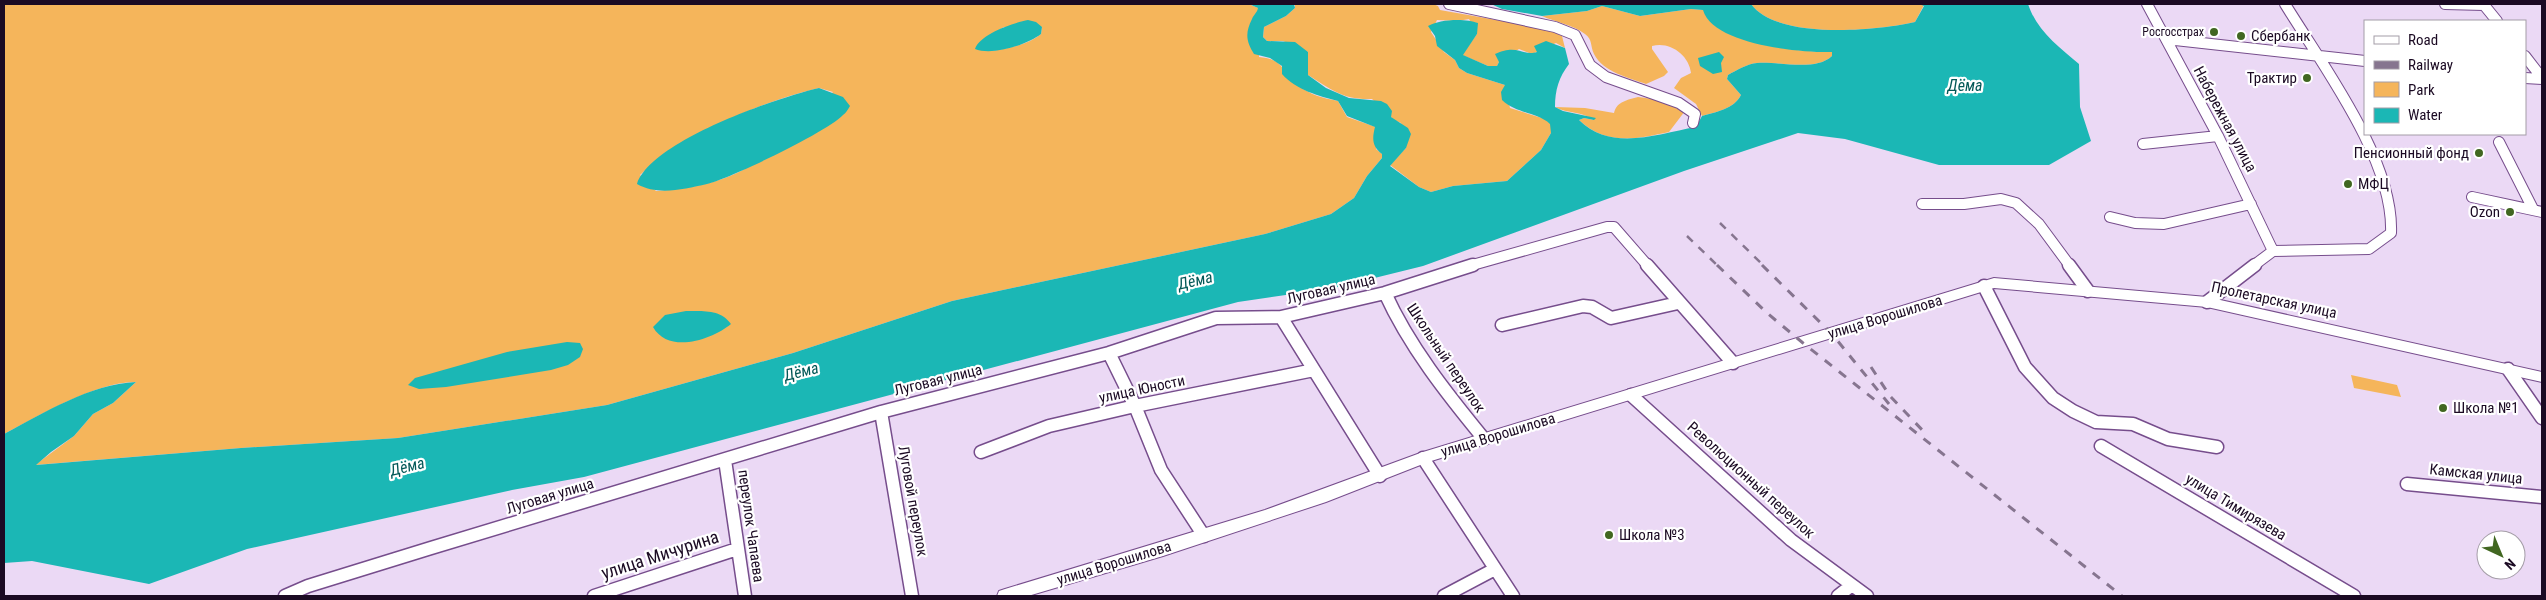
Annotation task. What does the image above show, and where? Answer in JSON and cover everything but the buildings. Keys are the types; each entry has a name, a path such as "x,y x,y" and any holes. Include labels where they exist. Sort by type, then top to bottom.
{"street":[{"path":"1448,4 1555,27 1575,35 1590,64 1606,76 1679,103 1695,114 1693,123"},
{"name":"Набережная улица","path":"2147,4 2218,136 2273,251"},
{"path":"2285,4 2364,133"},
{"path":"2445,4 2484,5 2496,20"},
{"path":"2166,38 2364,60"},
{"path":"2526,57 2542,79"},
{"path":"2526,78 2542,79"},
{"path":"2207,302 2273,251 2369,249 2392,233 2392,212 2369,141 2365,135"},
{"path":"2143,144 2218,136"},
{"path":"2498,142 2538,210"},
{"path":"2472,197 2538,210"},
{"path":"1922,204 1961,204 2008,199 2026,209 2055,243 2073,273 2088,292"},
{"path":"2110,217 2135,223 2164,224 2251,204"},
{"name":"Луговая улица","path":"285,596 310,591 881,412 1109,353 1216,318 1281,317 1385,293 1491,259 1607,227 1614,227 1678,303"},
{"path":"1989,285 2024,369 2059,404 2097,423 2135,424 2160,436 2182,443 2217,448"},
{"name":"Пролетарская улица","path":"1989,285 2207,302 2542,377"},
{"name":"улица Ворошилова","path":"1005,596 1204,536 1380,476 1423,458 1989,285"},
{"name":"Школьный переулок","path":"1385,293 1397,319 1454,403 1484,439"},
{"path":"1502,325 1583,306 1592,307 1610,318 1678,303 1733,363"},
{"path":"1281,317 1380,476"},
{"path":"1109,353 1135,406 1161,470 1204,536"},
{"path":"2508,369 2542,418"},
{"name":"улица Юности","path":"981,452 1049,426 1135,406 1314,370"},
{"name":"Революционный переулок","path":"1631,395 1791,540 1867,596"},
{"name":"Луговой переулок","path":"881,412 912,596"},
{"name":"улица Тимирязева","path":"2101,446 2354,596"},
{"path":"1423,458 1513,596"},
{"name":"переулок Чапаева","path":"725,460 737,549 746,596"},
{"name":"Камская улица","path":"2406,484 2542,497"},
{"name":"улица Мичурина","path":"594,596 737,549"},
{"path":"1444,596 1495,569"},
{"path":"1838,596 1852,584"}],"green space":[{"path":"4,4 1249,4 1258,8 1259,57 1268,58 1279,64 1293,80 1312,94 1338,101 1347,117 1376,127 1376,149 1382,154 1382,158 1367,176 1354,198 1331,214 1265,234 952,301 793,353 607,405 398,438 241,448 35,465 74,436 93,414 113,403 136,382 121,383 86,393 4,434","holes":["1004,27 1042,27 1041,34 1035,38 1024,44 1011,47 992,51 981,41","819,88 833,92 766,155 733,175 695,186 656,191 640,175 679,146 724,121 772,102"]},
{"path":"1295,4 1433,4 1438,6 1440,10 1547,29 1562,36 1565,48 1556,43 1532,54 1519,49 1499,62 1497,66 1488,66 1462,55 1477,34 1469,19 1458,21 1437,20 1431,32 1444,52 1455,60 1459,68 1467,73 1505,85 1510,108 1545,119 1551,124 1551,133 1541,150 1507,181 1453,186 1431,192 1419,187 1390,165 1406,148 1401,123 1394,120 1372,99 1353,98 1337,93 1308,75 1308,52 1283,41 1267,41 1263,37 1264,27 1286,16 1295,8"},
{"path":"1751,4 1924,5 1915,22 1877,28 1828,30 1804,28 1782,23 1764,15"},
{"path":"1602,6 1640,16 1691,9 1704,10 1710,21 1723,31 1740,38 1781,48 1832,52 1832,56 1816,64 1757,63 1742,68 1728,75 1727,79 1741,95 1738,100 1729,107 1702,116 1696,104 1674,88 1681,78 1691,73 1687,60 1678,51 1665,46 1652,46 1652,49 1668,72 1664,76 1646,84 1610,70 1598,60 1589,39 1581,31 1542,16 1587,11"},
{"path":"1638,97 1668,103 1685,111 1669,132 1645,137 1622,138 1600,134 1579,120 1584,118 1594,120 1589,117 1555,107 1585,108 1614,113 1620,103"},
{"path":"2351,375 2397,385 2401,397 2354,388"}],"water":[{"name":"Дёма","path":"1249,4 1294,4 1295,8 1286,16 1264,27 1263,37 1267,41 1295,42 1308,52 1308,75 1326,88 1349,98 1381,101 1387,104 1392,111 1391,117 1408,128 1411,134 1406,148 1390,166 1419,187 1431,192 1453,186 1507,181 1541,150 1551,133 1550,124 1545,120 1514,108 1502,100 1501,92 1505,85 1467,73 1459,68 1455,60 1437,46 1435,36 1428,26 1433,24 1453,20 1467,20 1478,23 1477,34 1463,55 1488,66 1497,66 1499,62 1495,54 1503,51 1537,52 1534,46 1546,41 1565,48 1569,64 1558,84 1555,107 1563,111 1596,118 1594,120 1584,118 1579,120 1592,130 1605,136 1620,138 1650,136 1696,127 1702,116 1729,107 1738,100 1741,95 1727,79 1728,75 1746,66 1757,63 1816,64 1832,56 1832,52 1801,51 1740,39 1710,22 1703,10 1691,9 1640,16 1602,6 1587,11 1542,16 1502,9 1491,4 1751,4 1764,15 1782,23 1804,28 1853,30 1915,22 1924,6 1919,4 2028,4 2032,14 2043,30 2079,64 2080,107 2091,141 2049,165 1939,165 1845,139 1798,133 1684,171 1423,266 1334,288 1238,302 584,477 512,490 247,549 149,584 32,561 4,563 4,434 68,401 102,388 136,382 113,403 93,414 74,436 36,465 241,448 398,438 607,405 793,353 952,301 1265,234 1331,214 1354,198 1367,176 1382,158 1382,154 1376,148 1374,142 1375,127 1347,116 1338,101 1301,88 1282,74 1282,66 1270,58 1254,54 1249,45 1247,33 1258,8"},
{"path":"1028,20 1036,22 1042,27 1041,34 1035,38 1000,50 982,51 975,49 990,34"},
{"path":"1719,52 1724,57 1721,63 1722,72 1713,74 1700,66 1698,58"},
{"path":"819,88 843,97 850,106 834,123 799,143 736,173 707,184 662,191 645,188 637,184 647,168 665,152 689,137 746,111"},
{"path":"686,311 717,313 731,324 713,335 691,342 669,340 660,336 653,327 665,315"},
{"path":"567,342 580,343 583,349 580,357 568,365 551,370 446,387 419,389 408,385 415,378 507,352"}],"railway":[{"path":"1720,223 1764,266"},
{"path":"1687,236 1718,266"},
{"path":"1717,265 1767,313 1803,343 2122,596"},
{"path":"1762,265 1832,334 1889,404"},
{"path":"1871,367 1890,396 1926,434"}],"place":[{"name":"Росгосстрах","path":"2214,32"},
{"name":"Сбербанк","path":"2241,36"},
{"name":"Трактир","path":"2307,78"},
{"name":"Пенсионный фонд","path":"2479,153"},
{"name":"МФЦ","path":"2348,184"},
{"name":"Ozon","path":"2510,212"},
{"name":"Школа №1","path":"2443,408"},
{"name":"Школа №3","path":"1609,535"}]}
